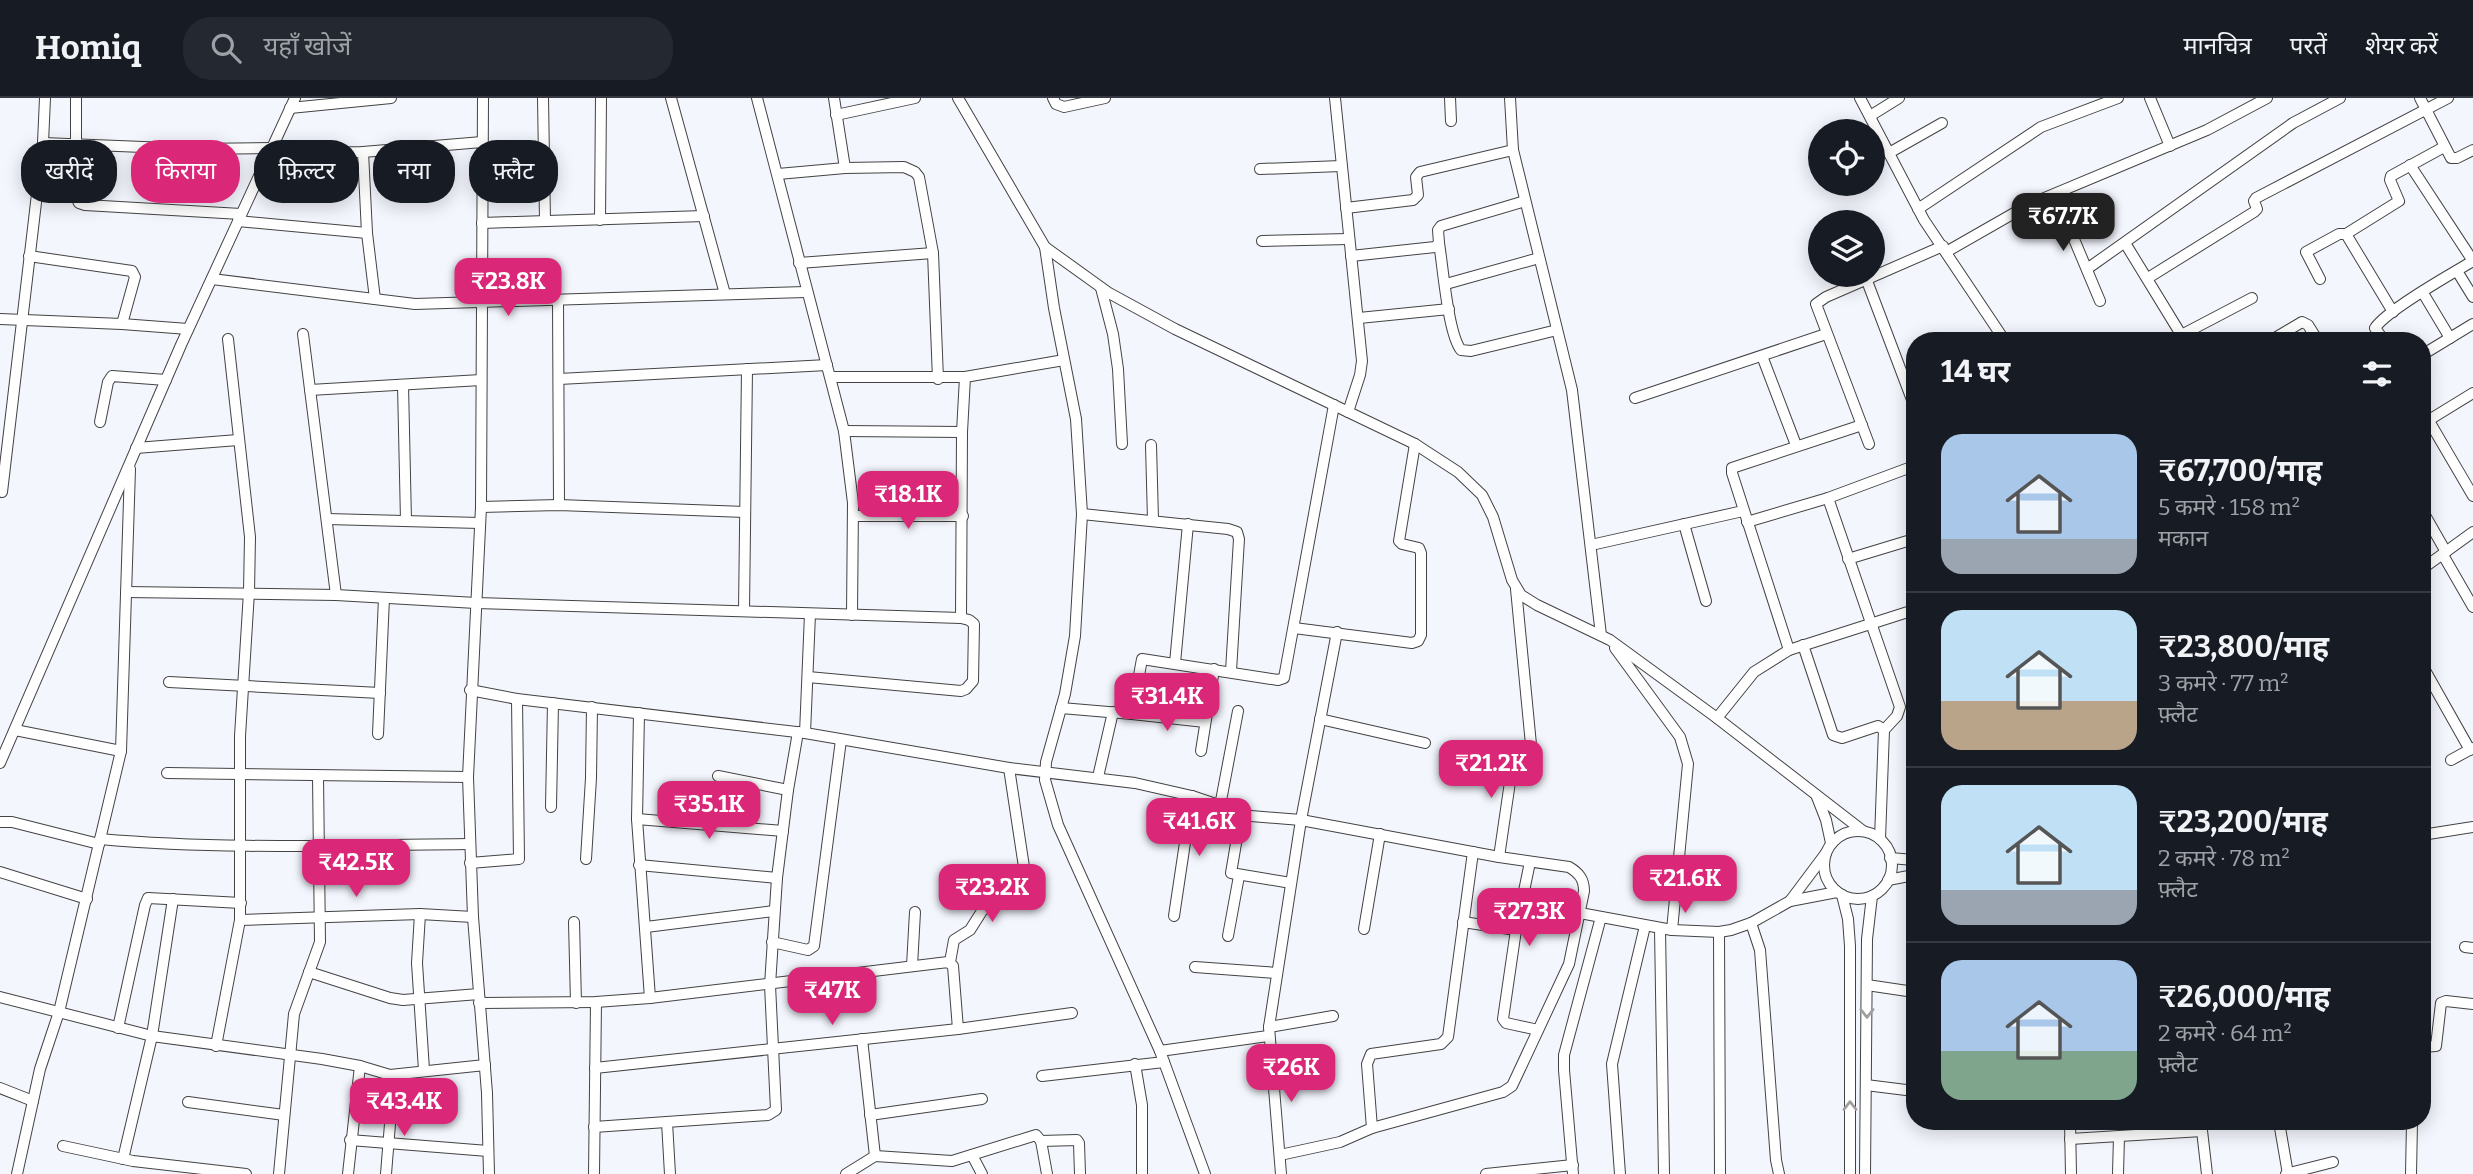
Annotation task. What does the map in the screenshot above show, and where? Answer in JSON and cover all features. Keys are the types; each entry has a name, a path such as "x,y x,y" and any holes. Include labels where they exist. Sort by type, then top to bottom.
{"street":[{"path":"43,140 45,98"},
{"path":"75,140 76,98"},
{"path":"276,140 292,103 391,98"},
{"path":"482,140 483,98"},
{"path":"543,98 545,221"},
{"path":"600,219 601,98"},
{"path":"671,98 725,295"},
{"path":"757,98 844,432 853,516 852,615"},
{"path":"834,98 845,168"},
{"path":"836,115 915,98"},
{"path":"958,98 1045,247 1076,419 1083,514 1075,636 1045,772 1058,825 1162,1056 1205,1174"},
{"path":"1053,98 1056,104 1064,107 1105,98"},
{"path":"1335,98 1362,361 1348,412"},
{"path":"1450,98 1451,121"},
{"path":"1510,98 1513,150 1572,390 1591,545 1606,638 1680,737 1688,764 1672,930"},
{"path":"1860,98 1918,209 1999,332"},
{"path":"1870,116 1899,98"},
{"path":"1918,209 2041,127 2118,98"},
{"path":"2150,98 2170,146"},
{"path":"1885,274 1944,249 2030,204 2231,118 2267,98"},
{"path":"2087,269 2293,123 2340,98"},
{"path":"2420,98 2444,147 2454,159 2473,150"},
{"path":"2148,278 2254,212 2257,209 2256,198 2448,98"},
{"path":"1889,153 1941,124"},
{"path":"359,152 469,143"},
{"path":"117,145 193,149 254,148"},
{"path":"2320,279 2306,252 2398,203 2399,199 2390,177 2444,147"},
{"path":"1346,208 1413,200 1418,195 1416,177 1420,172 1513,150"},
{"path":"363,152 375,299"},
{"path":"2378,332 2375,326 2393,312 2473,261 2410,165"},
{"path":"1260,169 1340,166"},
{"path":"778,174 845,168 904,167 919,177 933,253 938,379"},
{"path":"0,763 188,329 254,187"},
{"path":"2055,194 2099,301"},
{"path":"1525,201 1441,226 1438,230 1458,346 1471,352 1557,331"},
{"path":"2,492 6,410 23,320 36,203"},
{"path":"82,203 240,217 368,233"},
{"path":"482,203 481,507 470,690 468,777 470,863 485,1065 489,1174"},
{"path":"482,223 704,216"},
{"path":"2346,233 2393,312"},
{"path":"1262,241 1349,239"},
{"path":"1351,256 1435,247 1439,243"},
{"path":"2125,243 2180,332"},
{"path":"1045,247 1101,288 1175,329 1415,444 1458,472 1482,495 1493,517 1516,589 1532,755 1532,773 1528,779 1514,778 1510,782 1499,857"},
{"path":"799,263 933,253"},
{"path":"29,256 132,271 135,277 122,324"},
{"path":"1446,284 1539,258"},
{"path":"2457,271 2473,297"},
{"path":"212,279 415,304 806,292"},
{"path":"1853,287 1818,302 1816,308 1869,444"},
{"path":"1869,287 1906,383"},
{"path":"1101,288 1113,334 1118,369 1122,443"},
{"path":"2423,293 2450,338"},
{"path":"2193,332 2252,298"},
{"path":"558,300 559,505"},
{"path":"1359,318 1450,309"},
{"path":"0,319 188,329"},
{"path":"2285,332 2302,322 2312,332"},
{"path":"2431,350 2473,324"},
{"path":"303,334 336,594"},
{"path":"1634,398 1826,334"},
{"path":"216,1046 240,920 240,736 250,537 228,339"},
{"path":"1762,356 1796,445"},
{"path":"831,377 938,379 1064,360"},
{"path":"559,379 827,365"},
{"path":"744,610 747,369"},
{"path":"100,422 108,382 112,376 166,380"},
{"path":"961,618 965,377"},
{"path":"310,390 481,380"},
{"path":"403,385 406,521"},
{"path":"2431,419 2473,393"},
{"path":"1132,714 1142,659 1282,680 1286,676 1334,405"},
{"path":"2431,423 2473,496"},
{"path":"1789,650 1743,511 1732,467 1861,425"},
{"path":"844,432 962,432"},
{"path":"136,448 238,440"},
{"path":"1294,628 1412,643 1418,641 1421,635 1421,553 1419,548 1399,541 1415,444"},
{"path":"1151,446 1153,520"},
{"path":"17,1174 40,1069 59,1012 121,751 130,463"},
{"path":"1747,522 1828,498 1906,469"},
{"path":"1580,913 1660,929 1718,932 1752,923 1790,901 1840,894 1852,898 1872,896 1888,880 1891,858 1880,839 1884,730 1897,716 1899,707 1828,498"},
{"path":"481,507 559,505 745,512"},
{"path":"1591,545 1743,511"},
{"path":"1083,514 1234,530 1238,535 1231,671"},
{"path":"853,516 963,516"},
{"path":"327,519 480,523"},
{"path":"1175,663 1188,524"},
{"path":"1685,524 1706,601"},
{"path":"2431,528 2471,600"},
{"path":"2431,563 2473,532"},
{"path":"1848,559 1906,541"},
{"path":"1516,589 1537,605 1606,638 1717,718 1863,831 1880,839"},
{"path":"126,592 336,594 476,603 961,618 972,621 975,628 973,681 966,689 956,691 808,677"},
{"path":"378,734 384,598"},
{"path":"1717,718 1754,673 1789,650 1906,613"},
{"path":"594,1127 773,1113 777,1105 770,985 774,911 788,790 801,733 808,677 810,614"},
{"path":"1281,1174 1268,1032 1301,820 1337,632"},
{"path":"1804,645 1833,735 1842,738 1878,726 1884,730"},
{"path":"1200,751 1214,668"},
{"path":"2431,680 2471,749 2451,760"},
{"path":"169,682 380,693"},
{"path":"470,690 517,699 801,733 1009,768 1135,783 1192,796 1259,818 1301,820 1499,857 1569,867 1577,872 1584,884 1569,964 1515,1081 1508,1089 1371,1128 1340,1142 1280,1155"},
{"path":"470,863 519,859 517,699"},
{"path":"551,807 553,703"},
{"path":"586,859 592,707"},
{"path":"1061,708 1205,722"},
{"path":"1220,806 1238,711"},
{"path":"1098,778 1113,712"},
{"path":"639,713 639,865 650,998"},
{"path":"1320,719 1425,743"},
{"path":"15,730 121,751"},
{"path":"772,942 808,950 814,946 841,740"},
{"path":"958,1029 953,966 950,962 954,940 970,930 982,911 1019,878 1024,870 1009,768"},
{"path":"167,773 468,777"},
{"path":"279,1174 296,1006 319,949 321,916 318,776"},
{"path":"718,776 788,790"},
{"path":"1816,794 1826,820 1828,848 1825,874 1840,894 1848,919 1851,1174 1865,1174 1867,939 1872,896"},
{"path":"1174,916 1192,796"},
{"path":"1241,814 1231,873 1291,883"},
{"path":"638,819 783,831"},
{"path":"0,821 100,841 319,846 469,844"},
{"path":"2431,834 2473,827"},
{"path":"1790,901 1840,835 1863,831"},
{"path":"1364,929 1380,834"},
{"path":"1371,1128 1367,1064 1369,1056 1441,1044 1448,1037 1473,852"},
{"path":"1891,858 1906,859"},
{"path":"1530,862 1516,930 1503,1019 1506,1023 1538,1030"},
{"path":"639,865 777,878"},
{"path":"0,872 87,899"},
{"path":"1228,936 1239,876"},
{"path":"1888,880 1906,877"},
{"path":"118,1028 146,901 151,897 241,903"},
{"path":"123,1159 152,1036 173,899"},
{"path":"646,927 774,911"},
{"path":"912,966 915,912"},
{"path":"240,920 420,914 473,917"},
{"path":"420,914 417,963 424,1070"},
{"path":"1486,1174 1573,1169 1564,1055 1601,917"},
{"path":"575,922 576,1003"},
{"path":"1463,922 1516,930"},
{"path":"1752,923 1760,950 1779,1174"},
{"path":"1620,1174 1612,1064 1645,926"},
{"path":"1660,929 1664,1174"},
{"path":"1718,932 1720,1174"},
{"path":"309,972 390,998 576,1003 770,985 950,962"},
{"path":"1195,967 1277,973"},
{"path":"1867,985 1906,991"},
{"path":"0,997 152,1036 360,1066 390,1075 485,1065"},
{"path":"2431,1047 2436,1046 2441,1003 2446,1001 2473,1004"},
{"path":"594,1174 596,1002"},
{"path":"595,1068 958,1029 1072,1013"},
{"path":"1042,1076 1135,1064 1333,1016"},
{"path":"862,1039 874,1156"},
{"path":"1135,1064 1142,1105 1142,1174"},
{"path":"348,1174 360,1066"},
{"path":"1866,1085 1906,1090"},
{"path":"0,1088 33,1101"},
{"path":"386,1174 392,1099"},
{"path":"870,1115 982,1099"},
{"path":"188,1102 284,1115"},
{"path":"667,1122 670,1174"},
{"path":"2070,1130 2071,1174"},
{"path":"2070,1139 2174,1130"},
{"path":"2201,1130 2207,1174"},
{"path":"2280,1130 2287,1174 2333,1162"},
{"path":"2411,1174 2412,1130"},
{"path":"846,1174 874,1156 950,1161 1033,1135 1038,1135 1041,1141 1047,1174"},
{"path":"2118,1174 2119,1136"},
{"path":"350,1140 488,1151"},
{"path":"1041,1141 1077,1140 1080,1174"},
{"path":"62,1146 123,1159 217,1173 246,1174"},
{"path":"972,1155 982,1174"}]}
